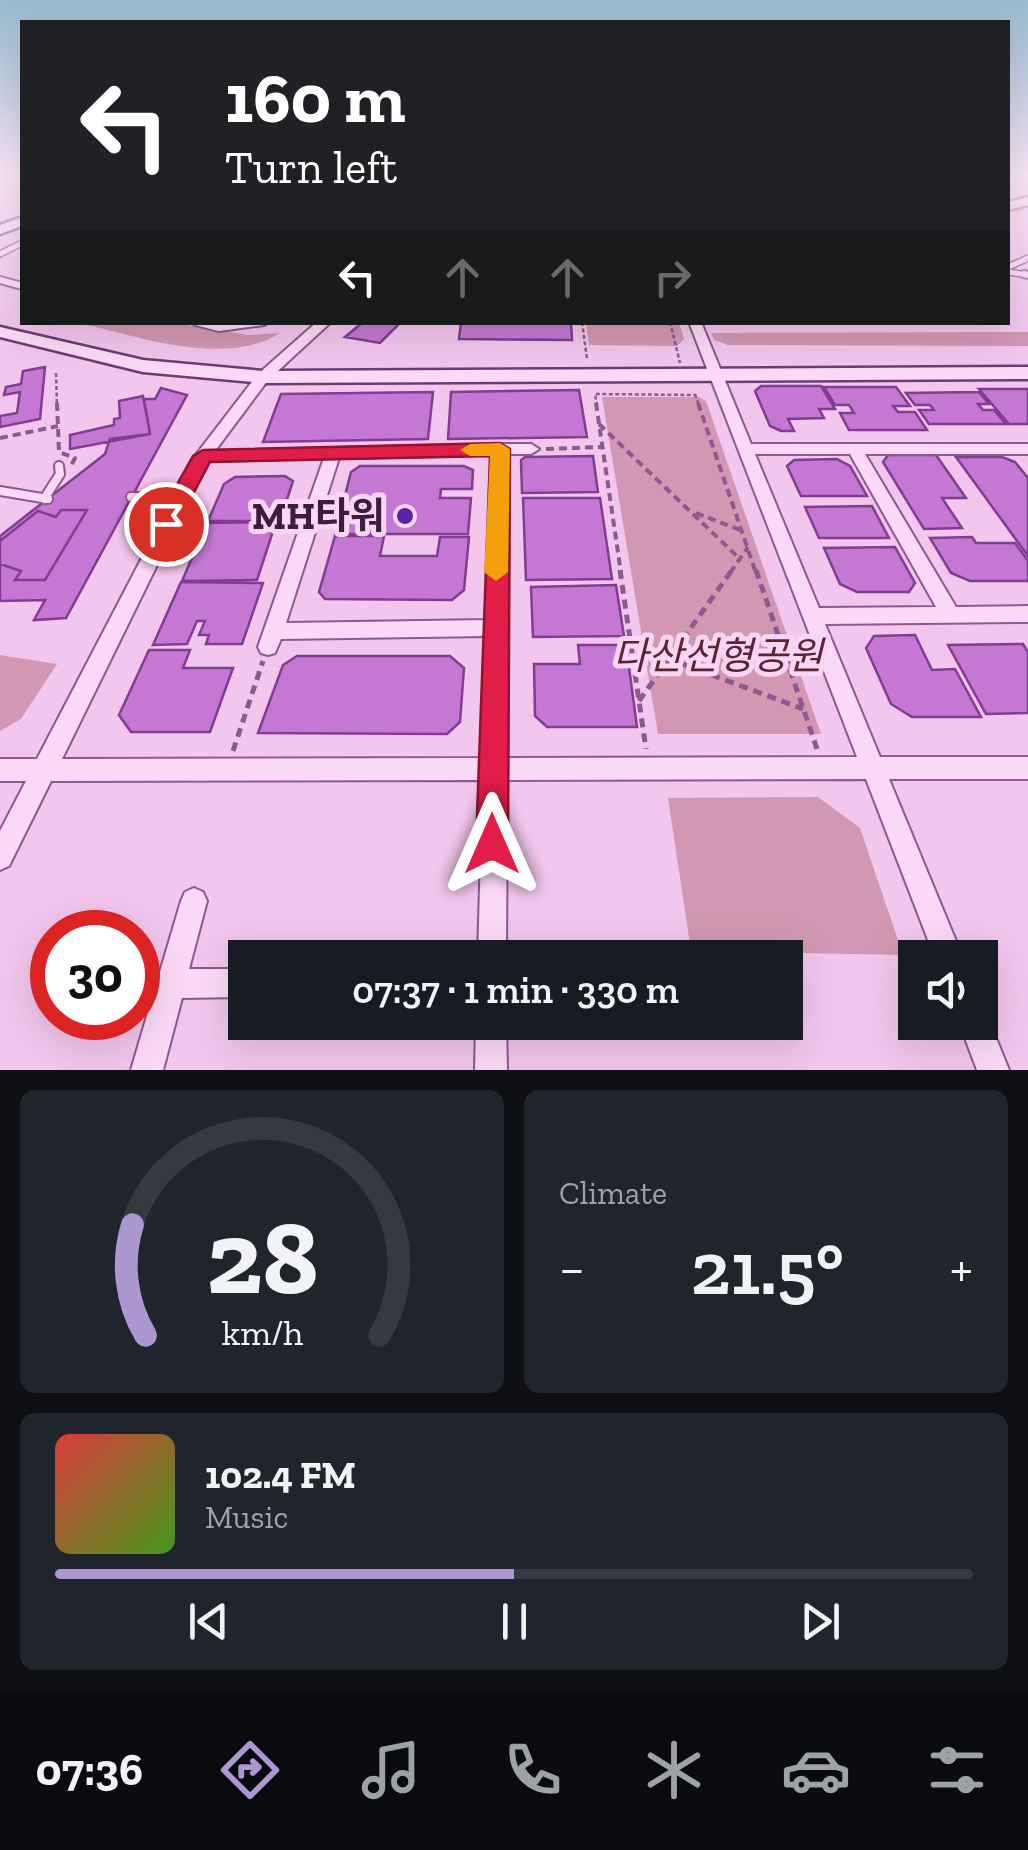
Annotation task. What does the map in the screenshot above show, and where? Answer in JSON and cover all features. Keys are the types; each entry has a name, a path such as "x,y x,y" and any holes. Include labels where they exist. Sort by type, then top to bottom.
{"street":[{"path":"33,325 163,353 271,370 587,359 681,366"},
{"path":"0,857 203,456 271,370 322,325"},
{"path":"697,325 942,940"},
{"path":"0,332 143,366 271,370 713,366 1028,373"},
{"path":"713,366 1028,358"},
{"path":"492,940 500,449"},
{"path":"203,456 531,449"},
{"path":"856,449 948,613"},
{"path":"748,450 1027,450"},
{"path":"333,454 271,639 495,628"},
{"path":"816,616 1028,614"},
{"path":"0,770 44,774 492,768 1028,768"},
{"path":"147,1070 194,901"},
{"path":"171,984 228,984"},
{"path":"491,1040 491,1070"},
{"path":"981,1040 993,1070"}],"lane":[{"path":"208,325 242,325"},
{"path":"0,490 46,499 60,468"},
{"path":"130,497 181,497"}],"path":[{"path":"582,325 587,359"},
{"path":"671,325 681,366 696,395 824,768"},
{"path":"56,373 60,452 76,462 60,468"},
{"path":"649,769 595,394 696,395"},
{"path":"598,423 740,559"},
{"path":"0,438 58,426"},
{"path":"531,449 602,447"},
{"path":"690,512 743,531"},
{"path":"639,701 748,547"},
{"path":"226,772 271,639"},
{"path":"669,659 804,709"}],"green space":[{"path":"86,325 187,325 248,335 280,333 234,348 208,349"},
{"path":"586,325 680,325 684,339 677,346 589,345"},
{"path":"1028,332 1028,346 728,345 714,340 711,333"},
{"name":"다산선형공원","path":"602,397 699,397 706,401 821,734 658,734"},
{"path":"0,655 57,664 21,719 0,731"},
{"path":"818,797 860,828 898,940 898,955 803,953 803,940 689,940 668,798"}],"building":[{"path":"359,325 398,325 380,343 345,337"},
{"path":"461,325 571,325 572,340 459,339"},
{"path":"45,367 40,419 0,427 0,416 17,413 20,392 4,395 6,387 21,384 23,371"},
{"path":"761,386 821,386 835,409 819,409 824,418 788,419 794,431 781,431 770,426 755,391"},
{"path":"824,387 896,387 910,406 893,406 898,412 915,412 927,430 849,430 840,413 854,413 849,405 835,405"},
{"path":"161,388 187,395 66,618 34,620 45,600 0,601 0,564 21,571 15,580 45,580 87,510 61,510 56,517 38,511 0,541 0,536 105,454 110,439 150,434 144,399 155,399"},
{"path":"979,389 1028,389 1028,424 1009,424"},
{"path":"579,390 587,437 448,439 451,392"},
{"path":"433,392 428,439 263,442 281,394"},
{"path":"979,392 989,404 978,404 983,410 994,410 1006,424 929,424 919,410 934,410 930,405 915,405 906,393"},
{"path":"143,396 150,434 70,449 70,435 114,425 114,419 120,418 119,401"},
{"path":"888,455 936,455 966,498 942,498 962,528 924,529 883,462"},
{"path":"593,456 598,492 522,493 521,460 525,457"},
{"path":"956,457 1002,457 1015,462 1028,478 1028,556"},
{"path":"837,459 850,466 867,496 801,496 787,466 794,460"},
{"name":"MH타워","path":"360,466 464,466 473,470 472,489 441,489 440,498 471,498 468,534 335,534 351,472"},
{"path":"285,476 293,481 280,521 208,521 224,484 235,477"},
{"path":"523,498 600,498 612,579 526,580"},
{"path":"872,506 889,538 819,538 805,507"},
{"path":"61,510 87,510 45,580 15,580 21,571 0,564 0,541 38,511 56,517"},
{"path":"276,522 257,580 182,581 207,523"},
{"path":"335,536 384,536 380,556 437,556 440,537 469,537 464,590 452,600 325,599 319,592"},
{"path":"972,537 976,543 1015,543 1028,561 1028,581 970,581 951,573 930,538"},
{"path":"895,547 915,583 909,592 857,592 840,584 824,548"},
{"path":"181,582 263,583 242,644 206,644 209,635 199,635 205,621 197,621 187,644 153,645"},
{"path":"616,585 624,636 533,637 531,587"},
{"path":"915,635 932,670 955,669 981,717 912,717 891,704 866,648 874,636"},
{"path":"1023,644 1028,652 1028,713 986,714 948,645"},
{"path":"578,645 626,645 637,727 547,727 535,716 534,664 580,664"},
{"path":"149,650 190,650 183,668 233,668 210,732 131,732 119,715"},
{"path":"297,656 450,656 464,668 460,722 447,734 258,733 283,665"}],"slow traffic":[{"path":"470,450 500,449 496,572"}],"place":[{"name":"MH타워","path":"405,516"}],"route":[{"path":"166,524 203,456 500,449 492,844"}]}
